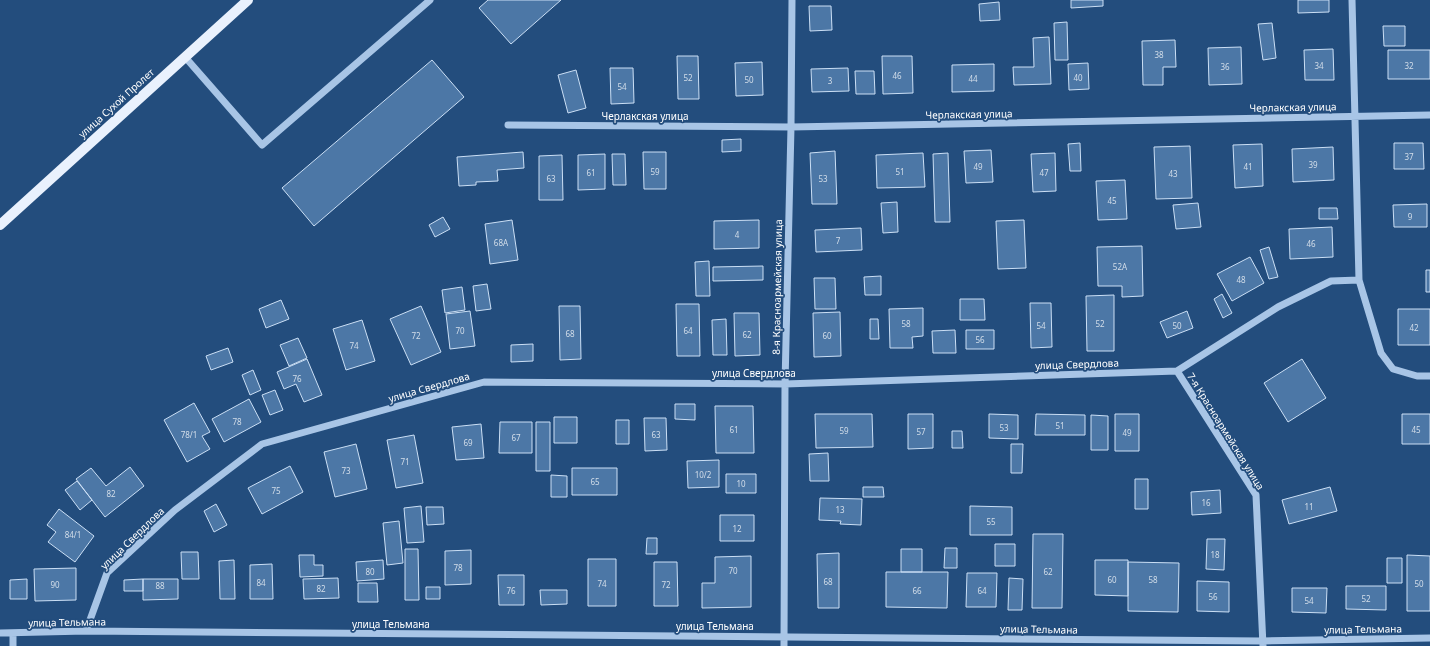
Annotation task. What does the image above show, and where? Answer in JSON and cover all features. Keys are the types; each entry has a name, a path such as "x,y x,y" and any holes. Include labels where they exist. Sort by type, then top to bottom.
{"main road":[{"name":"улица Сухой Пролет","path":"0,225 248,0"}],"street":[{"path":"185,57 262,145 430,0"},
{"name":"8-я Красноармейская улица","path":"784,646 785,384 791,127 792,0"},
{"path":"1352,0 1360,280 1381,353 1393,369 1417,376 1430,376"},
{"name":"Черлакская улица","path":"508,125 791,127 1430,115"},
{"path":"1177,371 1278,307 1331,281 1360,280"},
{"name":"улица Свердлова","path":"86,632 107,573 175,510 262,444 484,382 785,384 1177,371"},
{"name":"7-я Красноармейская улица","path":"1177,371 1256,495 1263,643"},
{"name":"улица Тельмана","path":"0,633 86,632 784,636 1263,643 1430,638"},
{"path":"13,634 13,646"}],"building":[{"path":"488,0 561,0 511,44 479,8"},
{"path":"1071,0 1103,0 1103,6 1071,8"},
{"path":"1298,0 1329,0 1329,12 1298,13"},
{"path":"999,2 1000,20 980,21 979,4"},
{"path":"809,6 831,6 832,30 810,31"},
{"path":"1067,22 1068,60 1055,60 1054,23"},
{"path":"1272,23 1276,58 1263,60 1258,24"},
{"path":"1383,26 1405,26 1405,46 1384,46"},
{"path":"1049,37 1051,84 1014,85 1013,67 1034,67 1033,38"},
{"path":"1175,40 1176,67 1163,67 1163,85 1143,85 1142,41"},
{"path":"1241,47 1242,84 1209,85 1208,48"},
{"path":"1333,49 1334,80 1305,80 1304,50"},
{"path":"1388,50 1430,50 1430,79 1388,79"},
{"path":"677,56 698,56 699,99 678,99"},
{"path":"882,56 912,56 913,93 883,94"},
{"path":"432,60 464,97 314,226 282,188"},
{"path":"762,62 763,95 736,96 735,63"},
{"path":"1088,63 1089,89 1069,90 1068,64"},
{"path":"994,64 994,91 952,92 952,65"},
{"path":"610,68 633,68 634,103 611,104"},
{"path":"848,68 849,91 812,92 811,69"},
{"path":"576,70 586,108 568,113 558,75"},
{"path":"855,71 874,71 875,94 856,94"},
{"path":"741,139 741,151 722,152 722,140"},
{"path":"1080,143 1081,171 1070,171 1068,144"},
{"path":"1394,143 1423,143 1424,169 1394,169"},
{"path":"1262,144 1263,186 1235,188 1233,145"},
{"path":"1190,146 1192,198 1156,199 1154,147"},
{"path":"1333,147 1334,180 1293,182 1292,149"},
{"path":"991,150 993,182 966,183 964,151"},
{"path":"835,151 837,204 812,204 810,153"},
{"path":"523,152 524,168 497,170 498,181 476,182 476,185 459,186 457,157"},
{"path":"643,152 666,152 666,189 644,189"},
{"path":"923,153 925,187 877,188 876,155"},
{"path":"948,153 950,222 935,222 933,154"},
{"path":"1055,153 1056,191 1033,192 1031,154"},
{"path":"605,154 605,189 578,190 578,155"},
{"path":"612,154 625,154 626,185 613,185"},
{"path":"562,155 563,200 539,200 539,156"},
{"path":"1125,180 1127,219 1098,220 1096,181"},
{"path":"897,202 898,232 883,233 881,203"},
{"path":"1198,203 1201,227 1176,229 1173,205"},
{"path":"1427,204 1427,227 1394,227 1393,205"},
{"path":"1319,208 1337,208 1338,219 1319,219"},
{"path":"443,217 450,229 435,237 429,225"},
{"path":"512,220 518,260 490,264 485,224"},
{"path":"759,220 759,248 714,249 714,221"},
{"path":"1024,220 1026,268 998,269 996,221"},
{"path":"1332,227 1333,257 1290,259 1289,229"},
{"path":"861,228 862,250 816,252 815,230"},
{"path":"1142,246 1143,296 1122,297 1122,286 1098,286 1097,247"},
{"path":"1269,247 1278,277 1269,279 1260,250"},
{"path":"1250,257 1264,283 1232,301 1217,274"},
{"path":"709,261 710,296 696,296 695,262"},
{"path":"763,266 763,280 713,281 713,267"},
{"path":"1426,270 1430,270 1430,292 1426,292"},
{"path":"881,276 881,295 865,295 864,277"},
{"path":"814,278 835,278 836,309 815,309"},
{"path":"487,284 491,309 476,311 473,286"},
{"path":"462,287 465,310 445,313 442,290"},
{"path":"1222,294 1232,313 1223,318 1214,299"},
{"path":"1114,295 1114,351 1087,351 1086,296"},
{"path":"960,299 984,299 985,320 960,320"},
{"path":"281,300 289,319 266,328 259,309"},
{"path":"1030,303 1051,303 1052,347 1031,348"},
{"path":"676,304 699,304 700,356 677,356"},
{"path":"421,306 441,352 411,365 390,319"},
{"path":"559,306 580,306 581,359 560,360"},
{"path":"923,308 923,336 912,337 913,348 890,348 889,309"},
{"path":"1398,309 1430,309 1430,345 1398,345"},
{"path":"470,311 475,346 450,349 446,314"},
{"path":"1187,311 1193,328 1167,338 1160,322"},
{"path":"840,312 841,356 814,357 813,313"},
{"path":"734,313 759,313 760,355 735,356"},
{"path":"726,319 727,355 713,355 712,320"},
{"path":"870,319 878,319 879,339 870,339"},
{"path":"362,320 375,361 346,370 333,329"},
{"path":"955,330 956,353 933,353 932,331"},
{"path":"966,330 994,330 994,349 966,349"},
{"path":"298,338 307,358 289,366 280,345"},
{"path":"533,344 533,361 511,362 511,345"},
{"path":"228,348 233,362 211,370 206,356"},
{"path":"307,359 322,395 304,402 296,384 284,389 277,372"},
{"path":"1302,359 1326,398 1288,422 1264,383"},
{"path":"253,370 261,390 250,395 242,375"},
{"path":"275,390 283,410 270,415 262,395"},
{"path":"249,399 261,422 224,442 212,419"},
{"path":"194,403 210,432 202,436 210,449 187,462 164,420"},
{"path":"675,404 695,404 695,420 675,419"},
{"path":"715,406 753,406 754,453 716,453"},
{"path":"815,414 872,414 873,447 816,448"},
{"path":"908,414 933,414 933,448 908,449"},
{"path":"989,414 1018,415 1018,439 989,438"},
{"path":"1036,414 1085,415 1085,435 1035,435"},
{"path":"1115,414 1139,414 1139,451 1115,451"},
{"path":"1402,414 1430,414 1430,444 1402,444"},
{"path":"1091,415 1108,416 1108,450 1091,450"},
{"path":"554,417 577,417 577,443 554,443"},
{"path":"644,418 666,418 667,450 645,451"},
{"path":"616,420 629,420 629,444 616,444"},
{"path":"500,422 532,422 532,453 499,453"},
{"path":"536,422 550,422 550,471 536,471"},
{"path":"481,424 484,458 456,460 452,427"},
{"path":"952,431 962,431 963,448 952,448"},
{"path":"414,435 423,483 396,488 387,440"},
{"path":"356,444 367,489 335,497 324,452"},
{"path":"1011,444 1023,444 1022,473 1011,473"},
{"path":"828,453 829,481 810,481 809,454"},
{"path":"719,460 719,487 688,488 687,461"},
{"path":"290,466 303,492 262,514 248,488"},
{"path":"130,467 144,486 105,517 76,479 91,468 106,486"},
{"path":"572,468 617,468 617,495 572,495"},
{"path":"726,474 756,474 756,493 726,493"},
{"path":"551,475 567,476 567,497 551,497"},
{"path":"1135,479 1148,479 1148,509 1135,509"},
{"path":"77,481 92,500 80,510 65,490"},
{"path":"863,487 883,487 884,497 863,497"},
{"path":"1330,487 1337,511 1289,524 1282,500"},
{"path":"1220,490 1221,513 1192,515 1191,492"},
{"path":"820,498 862,499 861,525 840,524 841,521 819,520"},
{"path":"216,504 227,525 214,532 204,511"},
{"path":"421,506 424,542 407,543 404,508"},
{"path":"970,506 1012,507 1012,535 970,535"},
{"path":"426,507 443,507 444,524 427,525"},
{"path":"59,509 94,536 75,562 48,542 56,532 47,525"},
{"path":"720,515 754,515 754,541 720,541"},
{"path":"399,521 403,563 387,565 383,523"},
{"path":"1033,534 1063,534 1062,608 1032,608"},
{"path":"647,538 657,538 657,554 646,554"},
{"path":"1207,539 1225,539 1224,570 1206,569"},
{"path":"995,544 1015,544 1015,566 995,566"},
{"path":"945,548 957,548 957,568 944,568"},
{"path":"405,549 418,549 419,600 405,600"},
{"path":"901,549 922,549 922,572 901,572"},
{"path":"471,550 471,584 445,585 445,551"},
{"path":"181,552 198,552 199,579 182,579"},
{"path":"839,553 839,608 818,608 817,554"},
{"path":"299,555 314,555 314,565 323,565 323,576 300,577"},
{"path":"1407,555 1430,556 1430,611 1407,611"},
{"path":"751,556 751,607 702,608 702,583 715,583 715,557"},
{"path":"1387,558 1402,558 1402,583 1387,583"},
{"path":"588,559 616,559 616,606 588,606"},
{"path":"234,560 235,599 220,599 219,561"},
{"path":"383,560 384,579 357,581 356,562"},
{"path":"1095,560 1128,560 1128,596 1095,595"},
{"path":"654,562 677,562 678,606 654,606"},
{"path":"1128,562 1179,563 1178,612 1128,611"},
{"path":"272,564 273,599 250,599 250,565"},
{"path":"76,568 76,600 35,601 34,569"},
{"path":"886,572 948,572 947,608 886,607"},
{"path":"967,573 997,573 996,607 966,607"},
{"path":"498,575 524,575 524,605 499,605"},
{"path":"338,578 339,598 304,599 303,579"},
{"path":"1009,578 1023,579 1022,610 1008,610"},
{"path":"27,579 27,599 10,599 10,580"},
{"path":"143,579 143,591 124,591 124,580"},
{"path":"143,579 178,579 178,599 143,600"},
{"path":"1197,581 1229,582 1229,612 1197,611"},
{"path":"358,583 377,583 378,602 358,602"},
{"path":"1346,586 1386,586 1386,610 1346,609"},
{"path":"426,587 440,587 440,599 426,599"},
{"path":"1292,588 1327,588 1326,613 1292,612"},
{"path":"540,590 567,590 567,604 541,605"}]}
